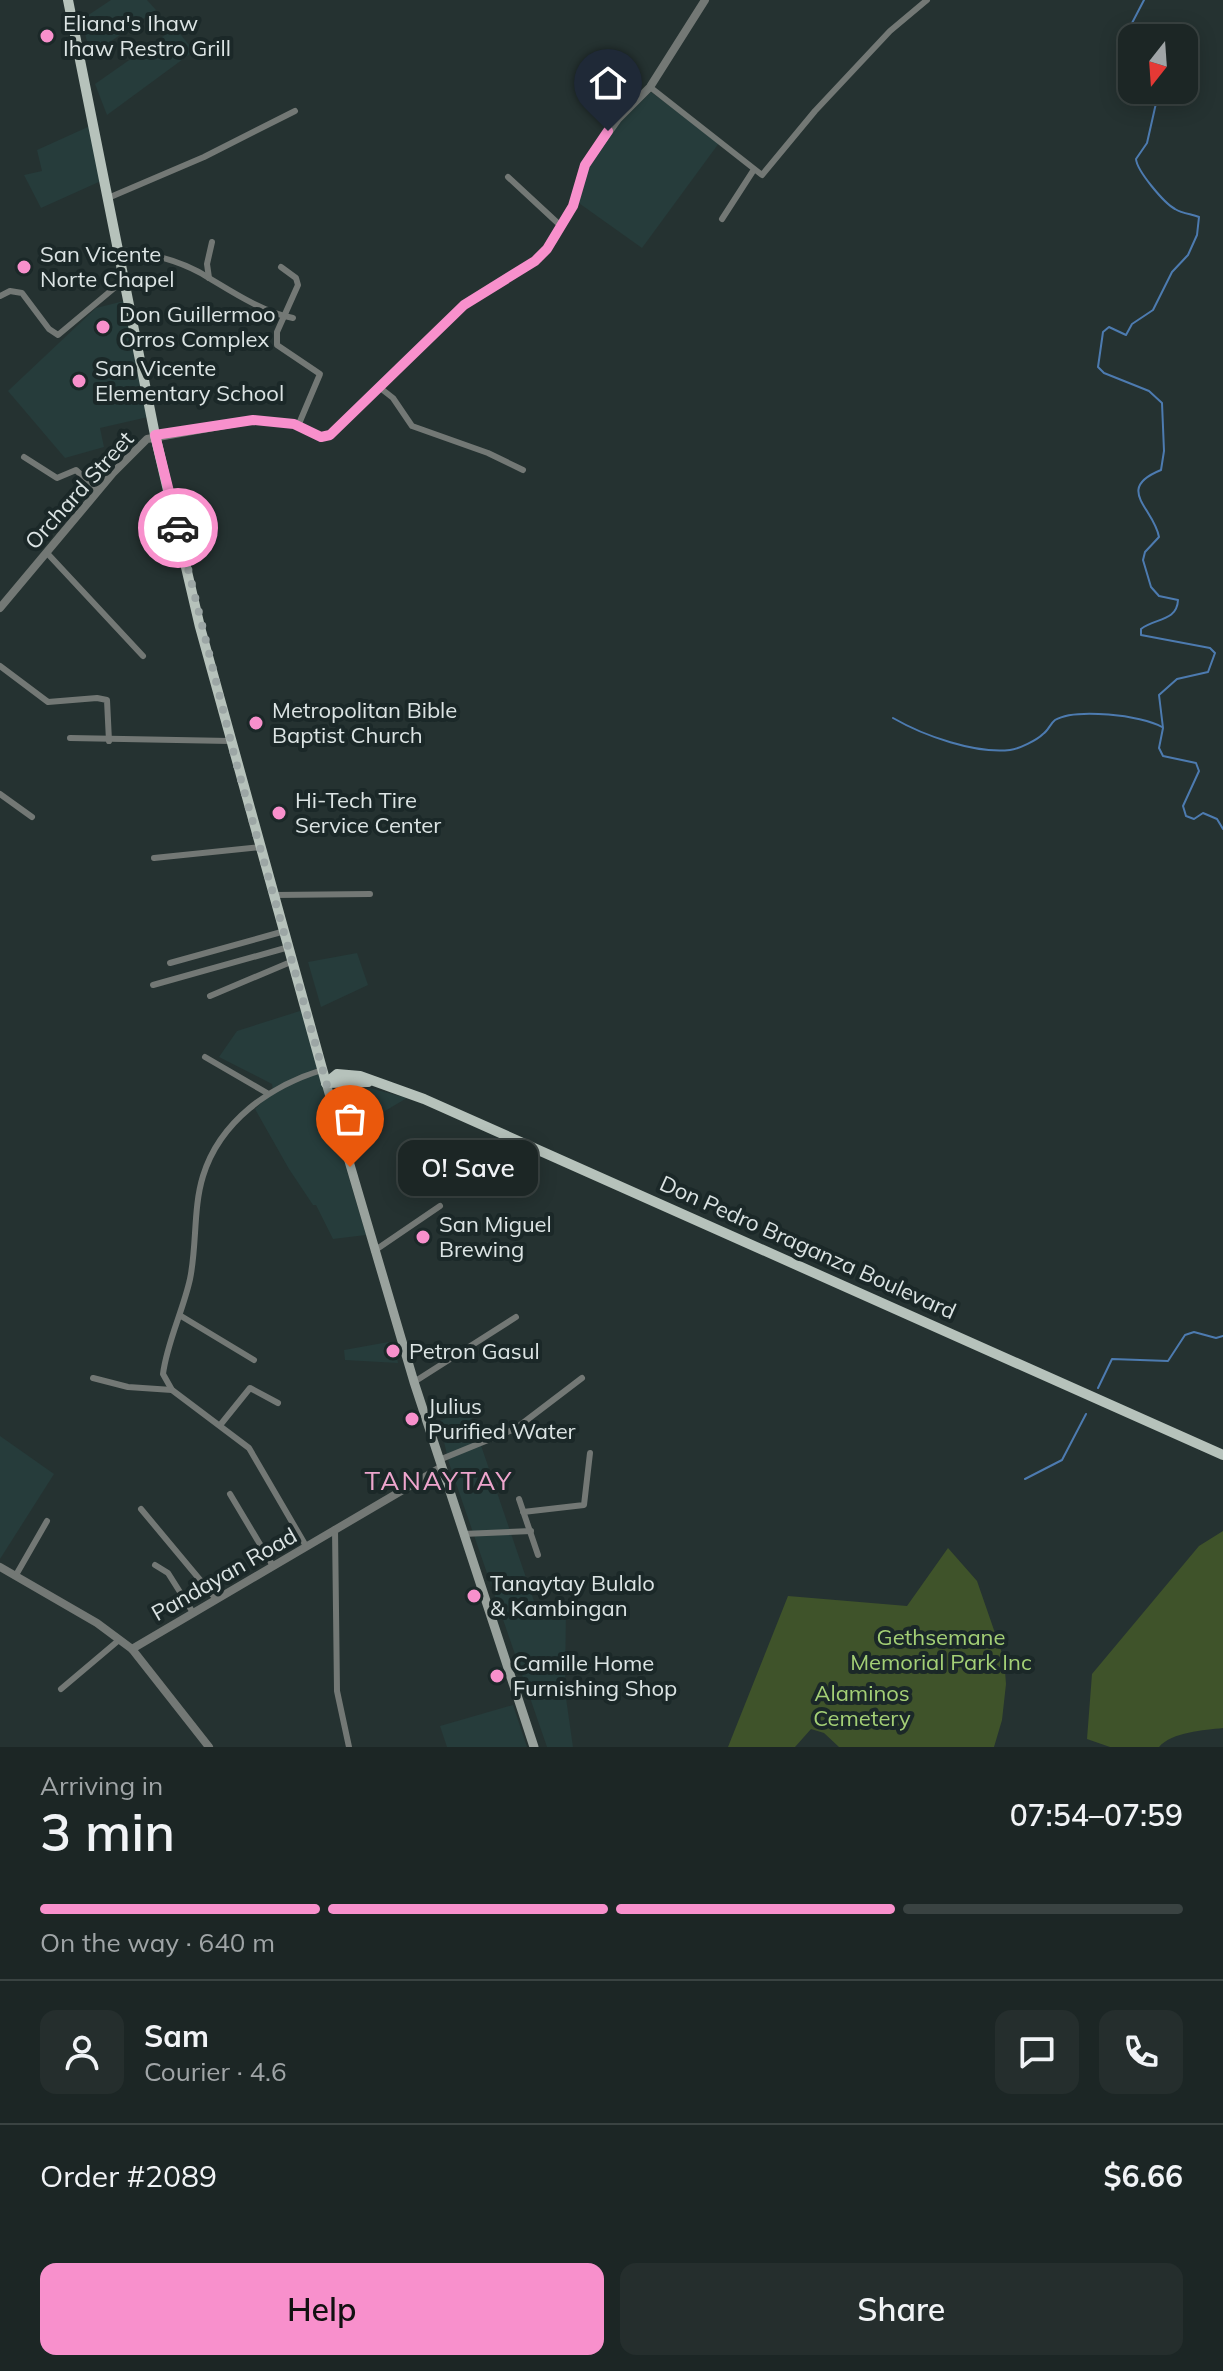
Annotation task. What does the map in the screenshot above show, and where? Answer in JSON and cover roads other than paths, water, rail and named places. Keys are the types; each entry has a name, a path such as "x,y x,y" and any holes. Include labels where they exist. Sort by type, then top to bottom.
{"main road":[{"path":"68,0 155,435 230,741 374,1251 440,1464 534,1747"},
{"path":"320,1066 356,1079 336,1096 333,1108"},
{"name":"Don Pedro Braganza Boulevard","path":"326,1083 356,1079 424,1099 1223,1455"}],"street":[{"path":"155,435 253,420 298,426 321,437 330,435 475,296 535,261 562,227 573,206 585,165 618,119 650,87 705,0"},
{"path":"650,87 760,175 768,172 815,111 890,31 927,0"},
{"path":"108,198 204,157 295,111"},
{"path":"722,219 753,171"},
{"path":"508,177 562,227"},
{"path":"209,278 207,264 212,242"},
{"path":"119,250 161,258 209,278 219,287 293,318"},
{"path":"281,267 296,278 298,285 283,316 276,337 277,345 320,374 298,426"},
{"path":"0,296 10,291 22,293 53,333 61,334 125,279"},
{"path":"379,387 393,398 412,426 488,453 523,470"},
{"name":"Orchard Street","path":"0,608 123,462 155,435"},
{"path":"24,457 57,478 76,470 98,491"},
{"path":"47,553 143,656"},
{"path":"0,666 48,702 107,700 110,708 109,741"},
{"path":"70,738 230,741"},
{"path":"0,794 32,817"},
{"path":"154,858 260,847"},
{"path":"275,895 370,894"},
{"path":"170,963 285,931"},
{"path":"153,985 289,947"},
{"path":"210,996 293,961"},
{"path":"205,1057 267,1093"},
{"path":"172,1390 164,1369 192,1270 203,1176 227,1132 267,1093 320,1066"},
{"path":"374,1251 440,1206"},
{"path":"181,1316 254,1360"},
{"path":"414,1382 516,1317"},
{"path":"93,1378 128,1387 172,1390 221,1424 249,1448 262,1466 306,1546"},
{"path":"440,1464 515,1429 582,1378"},
{"path":"221,1424 250,1388 278,1403"},
{"path":"523,1512 584,1505 590,1453"},
{"name":"Pandayan Road","path":"132,1649 440,1464"},
{"path":"230,1494 273,1566"},
{"path":"519,1499 538,1555"},
{"path":"141,1509 216,1599"},
{"path":"16,1575 47,1521"},
{"path":"335,1529 337,1691 349,1747"},
{"path":"463,1534 531,1531"},
{"path":"155,1565 168,1573 192,1611"},
{"path":"0,1567 97,1623 132,1649 209,1747"},
{"path":"61,1689 119,1640"}],"waterway":[{"path":"1132,24 1144,0"},
{"path":"1118,50 1118,59"},
{"path":"1156,104 1147,143 1136,159 1146,179 1170,206 1199,217 1197,235 1188,255 1172,272 1153,310 1132,324 1126,335 1109,327 1103,332 1098,367 1104,373 1149,391 1162,403 1164,451 1161,470 1147,477 1140,484 1138,492 1159,537 1145,552 1143,560 1151,587 1159,596 1178,600 1174,612 1146,625 1141,629 1141,635 1210,648 1215,653 1208,672 1177,679 1159,695 1163,728 1159,748 1163,756 1196,763 1199,771 1183,806 1186,816 1194,819 1203,813 1217,819 1223,829"},
{"path":"893,718 950,742 996,751 1023,746 1040,736 1055,720 1077,714 1125,716 1162,727"},
{"path":"1098,1388 1112,1359 1168,1361 1185,1335 1194,1332 1216,1338 1223,1336"},
{"path":"1025,1479 1062,1460 1086,1414"}],"place":[{"name":"Eliana's Ihaw Ihaw Restro Grill","path":"47,36"},
{"name":"San Vicente Norte Chapel","path":"24,267"},
{"name":"Don Guillermoo Orros Complex","path":"103,327"},
{"name":"San Vicente Elementary School","path":"79,381"},
{"name":"Metropolitan Bible Baptist Church","path":"256,723"},
{"name":"Hi-Tech Tire Service Center","path":"279,813"},
{"name":"O! Save","path":"350,1167"},
{"name":"San Miguel Brewing","path":"423,1237"},
{"name":"Petron Gasul","path":"393,1351"},
{"name":"Julius Purified Water","path":"412,1419"},
{"name":"Tanaytay Bulalo & Kambingan","path":"474,1596"},
{"name":"Camille Home Furnishing Shop","path":"497,1676"}],"district":[{"name":"TANAYTAY","path":"439,1480"}],"park label":[{"name":"Gethsemane Memorial Park Inc","path":"941,1650"},
{"name":"Alaminos Cemetery","path":"862,1706"}]}
